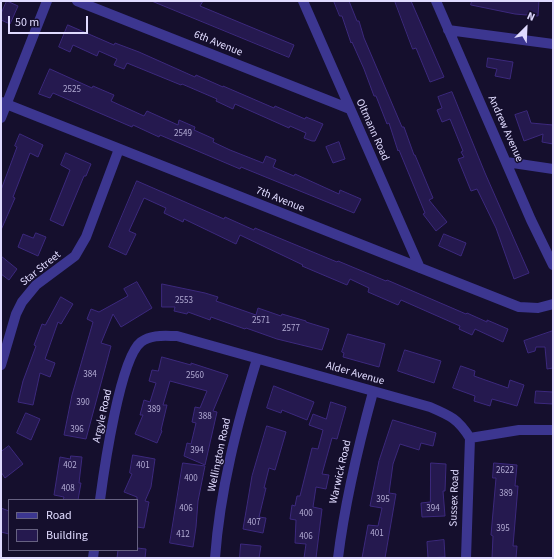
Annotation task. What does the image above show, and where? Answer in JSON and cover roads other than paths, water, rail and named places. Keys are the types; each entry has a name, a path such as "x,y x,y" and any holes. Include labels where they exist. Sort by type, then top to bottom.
{"street":[{"path":"1,118 4,103 47,1"},
{"name":"6th Avenue","path":"77,1 350,109"},
{"name":"Oltmann Road","path":"303,1 420,268"},
{"name":"Andrew Avenue","path":"436,1 531,220 553,265"},
{"path":"448,30 553,44"},
{"name":"7th Avenue","path":"4,103 520,307 538,308 553,304"},
{"name":"Star Street","path":"1,365 16,314 22,302 36,285 75,256 86,237 119,149"},
{"path":"506,162 553,169"},
{"name":"Alder Avenue","path":"142,342 159,336 177,336 430,407 452,416 462,425 470,438"},
{"name":"Argyle Road","path":"100,499 107,454 119,399 128,366 136,348 142,342"},
{"name":"Wellington Road","path":"215,558 221,507 232,450 257,359"},
{"name":"Warwick Road","path":"338,558 343,515 356,453 373,392"},
{"path":"470,438 519,430 553,430"},
{"name":"Sussex Road","path":"466,558 470,438"}]}
